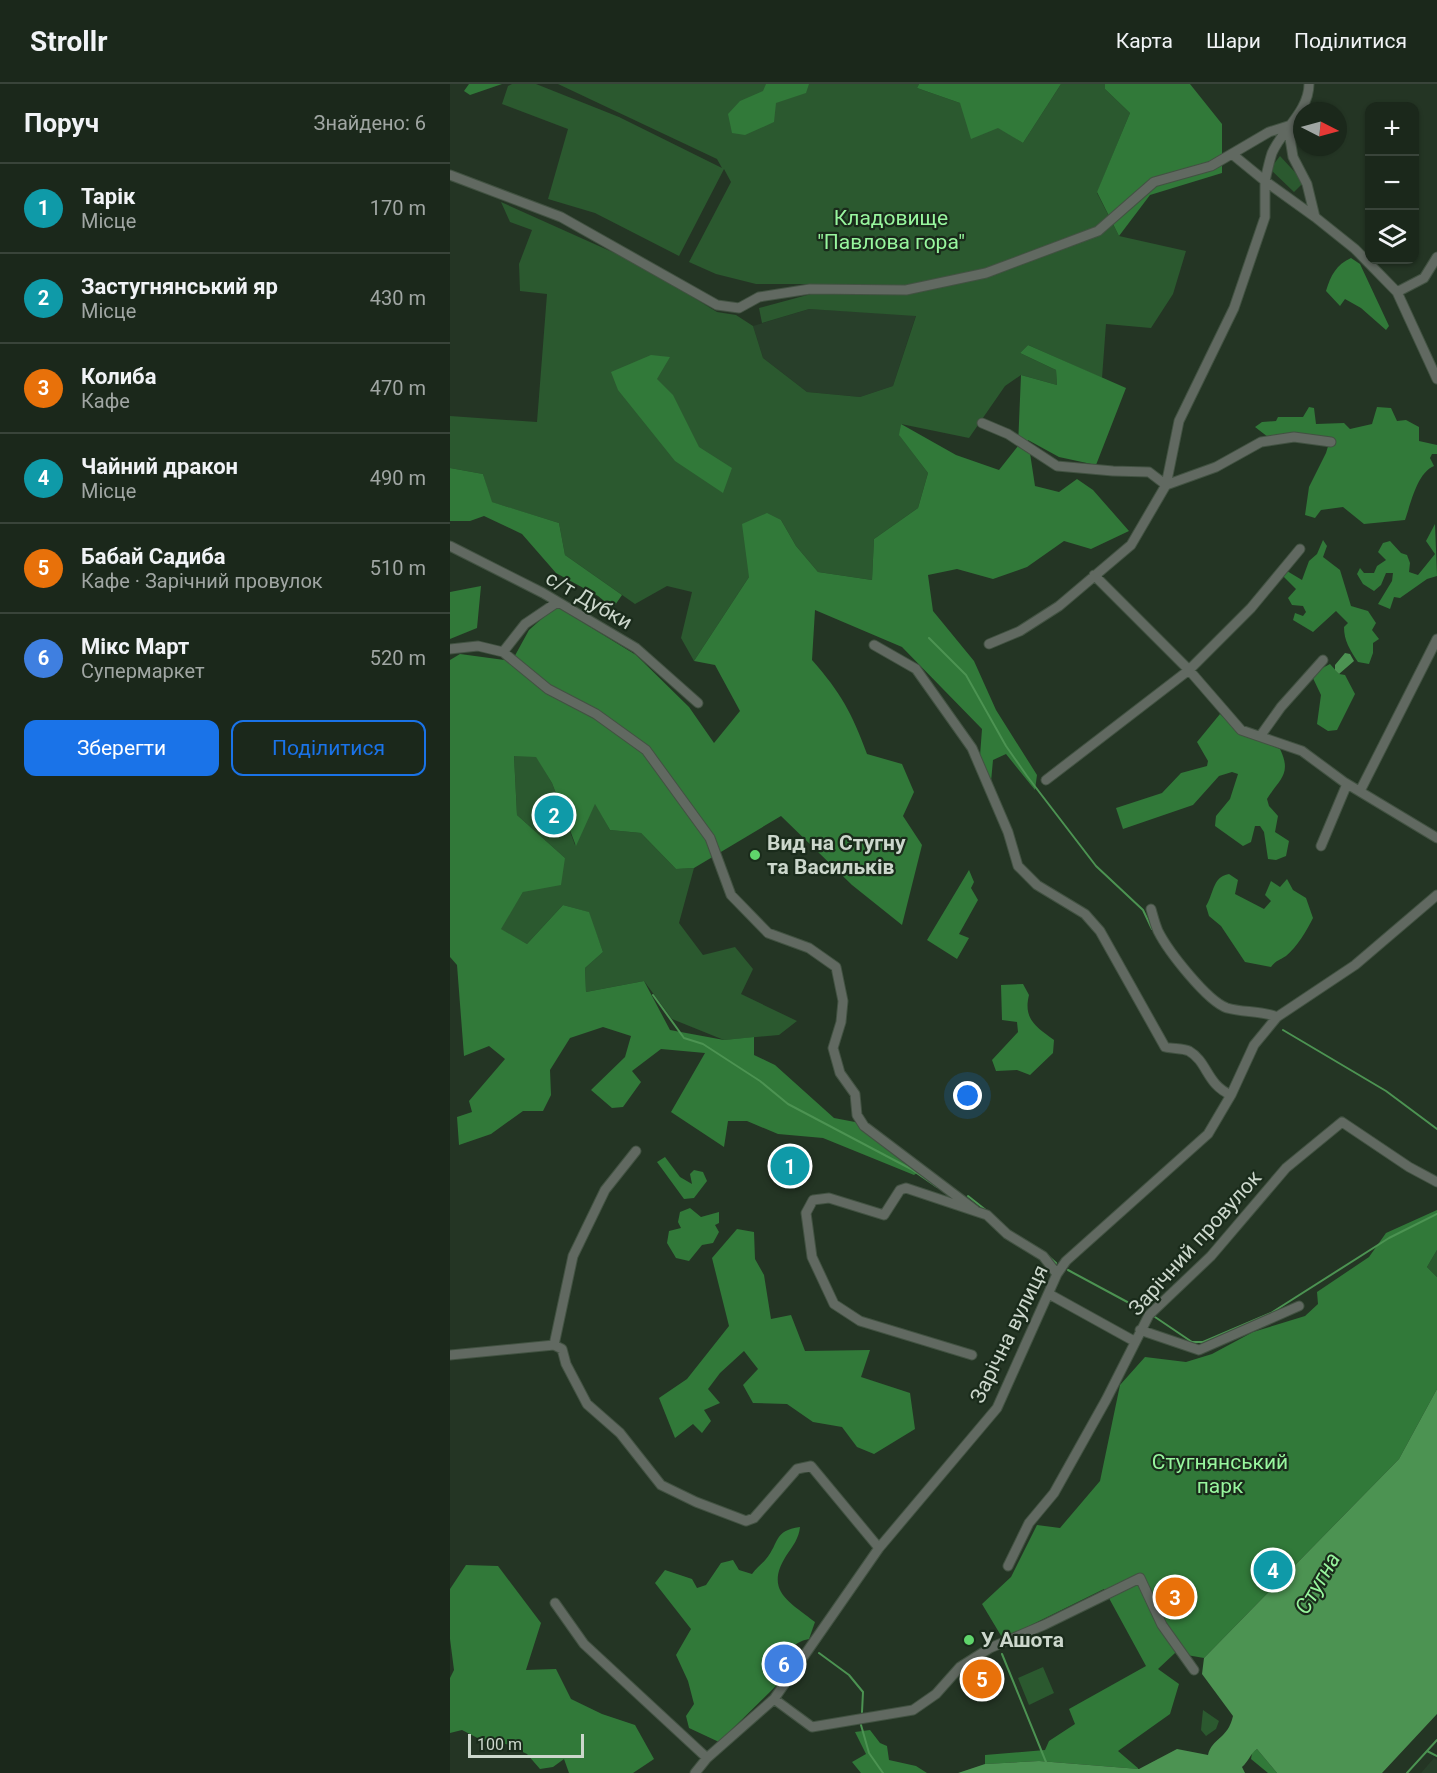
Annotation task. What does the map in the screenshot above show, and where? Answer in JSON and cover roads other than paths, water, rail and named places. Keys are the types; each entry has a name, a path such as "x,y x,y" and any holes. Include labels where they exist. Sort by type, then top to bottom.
{"street":[{"path":"989,644 1020,631 1059,606 1131,545 1166,485 1179,421 1234,308 1265,217 1264,181 1272,153 1287,126 1298,116 1309,91 1309,84"},
{"path":"450,175 561,217 717,305 739,308 759,297 790,292 906,290 986,273 1098,231 1154,182 1211,166 1269,132 1287,126"},
{"path":"1287,126 1293,157 1306,184 1315,218"},
{"path":"1232,154 1264,181 1355,249 1397,292 1437,379"},
{"path":"1397,292 1424,278 1437,257"},
{"path":"982,423 1008,434 1057,466 1149,472 1166,485"},
{"path":"1166,485 1216,467 1261,442 1294,437 1331,442"},
{"name":"с/т Дубки","path":"450,546 543,593 556,603 636,648 698,703"},
{"path":"1046,780 1189,670 1251,608 1300,549"},
{"path":"1094,575 1189,670 1241,730 1302,751 1347,784 1437,838"},
{"path":"503,652 525,624 556,603"},
{"path":"1360,791 1437,639"},
{"path":"874,645 916,669 972,748 1008,832 1018,866 1037,885 1085,914 1100,931 1165,1047 1187,1050 1196,1057 1218,1089 1231,1095"},
{"path":"450,649 478,646 503,652 548,689 602,719 646,750 710,838 731,895 768,933 809,948 836,967 843,1001 841,1022 833,1048 840,1073 855,1094 857,1115 864,1126 975,1210"},
{"path":"1261,735 1281,707 1323,660"},
{"path":"1321,846 1347,784"},
{"name":"Зарічна вулиця","path":"695,1773 708,1758 774,1699 879,1548 997,1408 1057,1274 1066,1261 1208,1134 1231,1095 1254,1045 1277,1017 1355,965 1437,895"},
{"path":"1151,909 1158,931 1209,997 1224,1007 1242,1012 1264,1011 1277,1017"},
{"name":"Зарічний провулок","path":"1008,1566 1029,1523 1054,1493 1106,1400 1149,1315 1211,1256 1286,1168 1342,1122 1409,1167 1437,1182"},
{"path":"554,1345 573,1256 605,1190 636,1151"},
{"path":"972,1355 860,1321 834,1304 812,1257 806,1213 813,1200 829,1198 884,1215 900,1191 906,1188 987,1215 1007,1234 1043,1256 1057,1274"},
{"path":"1049,1294 1134,1341"},
{"path":"1140,1330 1199,1350 1299,1306"},
{"path":"450,1355 554,1345 562,1349 566,1364 587,1404 620,1433 661,1485 696,1502 746,1521 754,1518 797,1468 811,1466 879,1548"},
{"path":"774,1699 812,1727 913,1710 936,1694 960,1667 990,1648 1019,1637 1140,1578 1162,1625 1194,1670"},
{"path":"555,1603 584,1644 708,1758"}],"water":[{"path":"1345,653 1350,654 1354,661 1339,674 1335,670 1335,665"},
{"name":"Стугна","path":"1437,1389 1437,1714 1382,1773 1277,1773 1257,1749 1242,1767 1245,1773 958,1773 985,1764 1039,1761 1139,1769 1177,1749 1208,1755 1213,1745 1228,1729 1233,1716 1202,1674 1204,1658 1399,1459"}],"waterway":[{"path":"929,638 966,675 1006,746 1027,776 1096,866 1143,910 1152,929"},
{"path":"653,995 684,1038 703,1044 760,1081 788,1104 911,1169 937,1187"},
{"path":"1202,995 1212,1003"},
{"path":"1283,1030 1386,1091 1437,1129"},
{"path":"968,1196 987,1211"},
{"path":"1155,1317 1192,1342 1203,1342 1271,1313 1389,1238 1437,1214"},
{"path":"1047,1255 1056,1263"},
{"path":"1068,1270 1144,1311"},
{"path":"819,1653 849,1675 863,1692 862,1712"},
{"path":"1002,1654 1046,1762"},
{"path":"861,1725 869,1753 883,1773"},
{"path":"1407,1773 1437,1740"},
{"path":"1427,1751 1437,1756"}],"place":[{"name":"Застугнянський яр","path":"554,815"},
{"name":"Вид на Стугну та Васильків","path":"755,855"},
{"name":"Тарік","path":"790,1166"},
{"name":"Чайний дракон","path":"1273,1570"},
{"name":"Колиба","path":"1175,1597"},
{"name":"У Ашота","path":"969,1640"},
{"name":"Мікс Март","path":"784,1664"},
{"name":"Бабай Садиба","path":"982,1679"}],"park label":[{"name":"Кладовище \"Павлова гора\"","path":"891,230"},
{"name":"Стугнянський парк","path":"1220,1474"}]}
